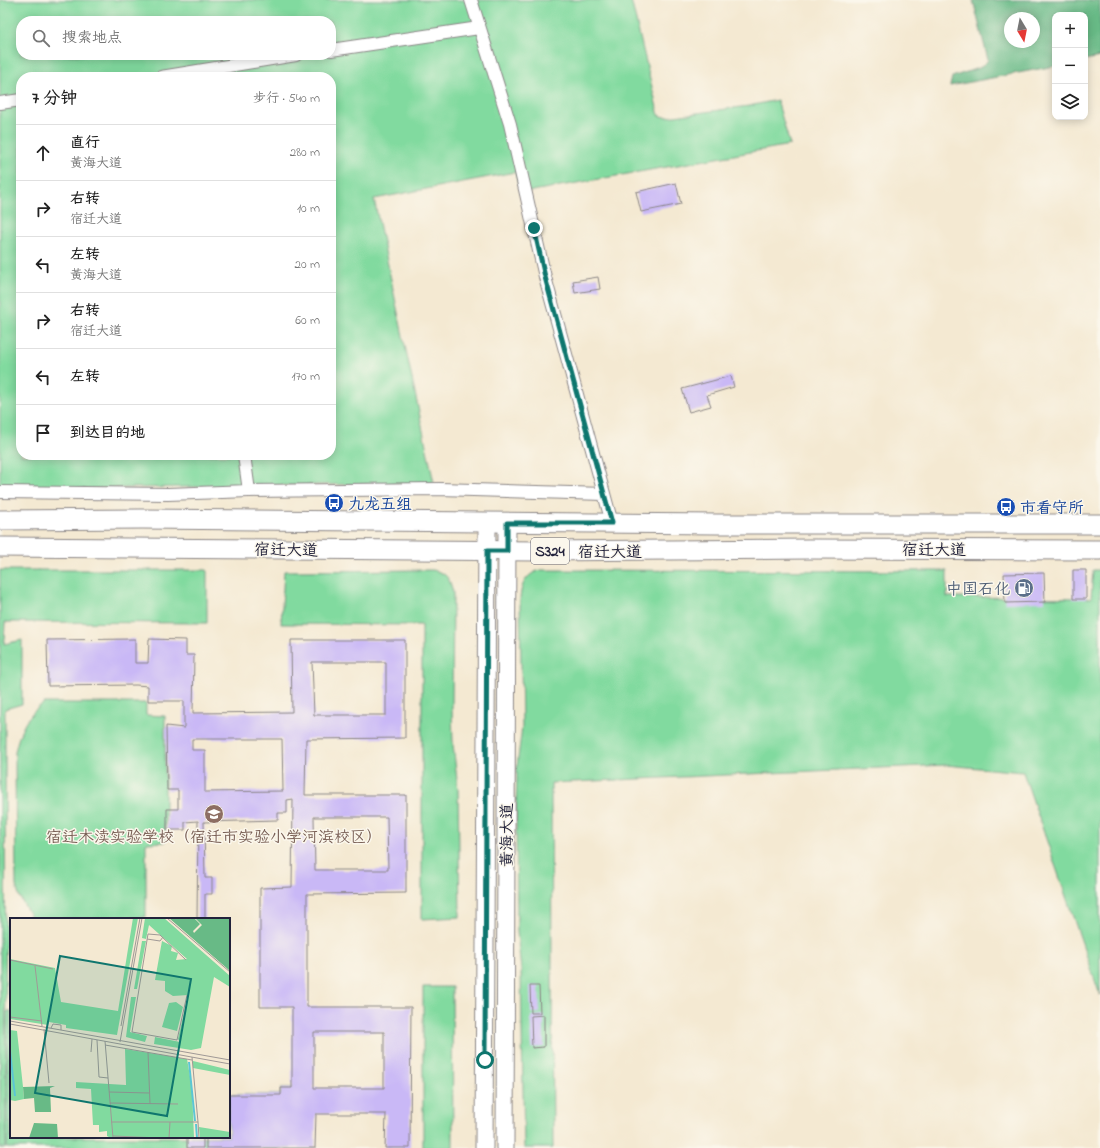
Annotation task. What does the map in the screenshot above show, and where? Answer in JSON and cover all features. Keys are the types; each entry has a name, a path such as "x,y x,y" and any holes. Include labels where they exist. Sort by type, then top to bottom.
{"main road":[{"name":"宿迁大道","path":"0,520 150,519 507,523 1100,524"},
{"name":"黄海大道","path":"484,1148 487,522"},
{"name":"黄海大道","path":"505,1148 507,523"},
{"name":"宿迁大道","path":"0,547 487,551 809,549 1100,550"}],"street":[{"path":"471,0 510,124 545,277 612,523"},
{"path":"336,49 479,28"},
{"path":"192,72 265,60"},
{"path":"0,103 16,101"},
{"path":"245,460 249,491"},
{"path":"0,492 168,494 249,491 440,489 604,494"}],"green space":[{"path":"0,0 631,0 659,116 667,117 749,106 777,100 790,145 532,191 521,195 515,172 374,199 434,483 0,490"},
{"path":"973,0 1100,0 1100,57 1088,59 1088,12 1052,12 1052,67 950,86 952,77 981,67 988,60"},
{"path":"0,570 207,570 207,623 5,622 4,644 22,640 22,704 5,709 6,1148 0,1148"},
{"path":"433,570 442,573 447,577 453,592 452,708 453,744 458,789 460,917 422,919 422,625 281,624 284,571"},
{"path":"540,570 947,571 947,597 1091,598 1093,570 1100,570 1100,995 1023,772 946,765 551,783 553,1148 524,1148 521,970 517,932 516,813 517,766 522,727 520,600 521,590 527,578"},
{"path":"44,703 146,703 146,715 165,716 165,842 146,843 146,917 31,918 19,896 16,886 15,752 21,731 28,718"},
{"path":"423,987 452,987 453,1148 423,1148"},
{"path":"7,1011 10,1011 10,1138 230,1138 230,1095 281,1095 281,1088 292,1088 291,1148 7,1148"}],"building":[{"path":"676,183 681,204 641,212 636,192"},
{"path":"598,277 600,289 575,293 573,281"},
{"path":"731,376 734,387 707,395 711,406 689,412 682,389"},
{"path":"1073,570 1086,570 1086,599 1073,599"},
{"name":"中国石化","path":"1044,573 1045,602 1005,603 1004,574"},
{"path":"135,639 135,663 148,663 149,639 186,640 186,655 194,655 193,713 292,712 291,640 405,640 405,738 306,739 305,795 406,795 406,893 307,894 307,1007 411,1007 410,1148 385,1148 386,1114 316,1114 315,1148 206,1148 206,1138 230,1138 230,1095 281,1095 281,1088 292,1088 292,1007 260,1007 260,888 292,887 293,799 287,800 287,813 278,813 278,820 204,822 205,878 212,878 212,894 205,894 205,918 197,918 198,821 185,822 185,830 167,830 167,809 178,809 178,790 167,790 166,726 184,728 184,701 148,701 148,686 48,686 47,640","holes":["312,662 386,662 386,715 314,715","192,739 282,739 283,791 205,792 205,750 192,750","314,817 387,817 388,870 315,870","314,1032 384,1032 384,1088 314,1088"]},
{"path":"530,986 539,986 540,1013 531,1013"},
{"path":"544,1015 544,1047 532,1048 531,1016"},
{"path":"187,1138 203,1138 203,1148 187,1148"}],"place":[{"name":"九龙五组","path":"334,503"},
{"name":"市看守所","path":"1006,507"},
{"name":"中国石化","path":"1024,588"},
{"name":"宿迁木渎实验学校（宿迁市实验小学河滨校区）","path":"214,814"}],"route":[{"path":"485,1060 487,551 507,551 507,523 612,523 545,277 534,228"}]}
